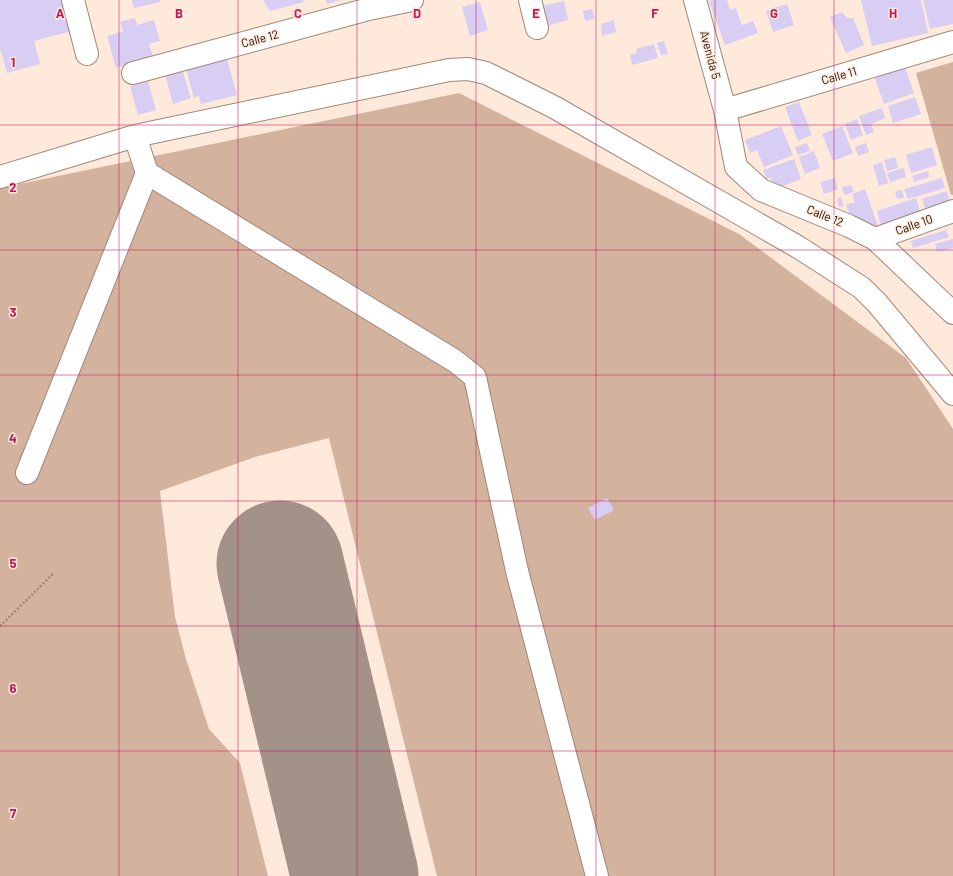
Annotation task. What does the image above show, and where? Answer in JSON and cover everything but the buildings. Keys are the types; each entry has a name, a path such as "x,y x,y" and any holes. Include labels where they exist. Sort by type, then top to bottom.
{"street":[{"path":"73,0 87,54"},
{"name":"Calle 12","path":"133,74 368,4 412,0"},
{"path":"530,0 537,28"},
{"name":"Avenida 5","path":"695,0 725,110"},
{"name":"Calle 11","path":"725,110 953,42"},
{"path":"0,177 135,136 449,70 468,69 486,73 554,107 681,179 798,247 862,288 877,303 953,394"},
{"name":"Calle 12","path":"725,110 736,168 761,190 849,226 875,240 953,313"},
{"path":"26,473 147,173 135,136"},
{"path":"147,173 455,361 475,377 517,571 597,876"},
{"name":"Calle 10","path":"875,240 953,211"}],"path":[{"path":"0,626 52,574"}],"shaded area":[{"path":"953,62 953,195 951,195 916,73"},
{"path":"459,93 739,234 906,358 953,429 953,876 437,876 329,438 255,457 160,491 175,617 186,659 209,729 240,763 268,876 0,876 0,188"}],"runway":[{"path":"280,564 355,876"}]}
